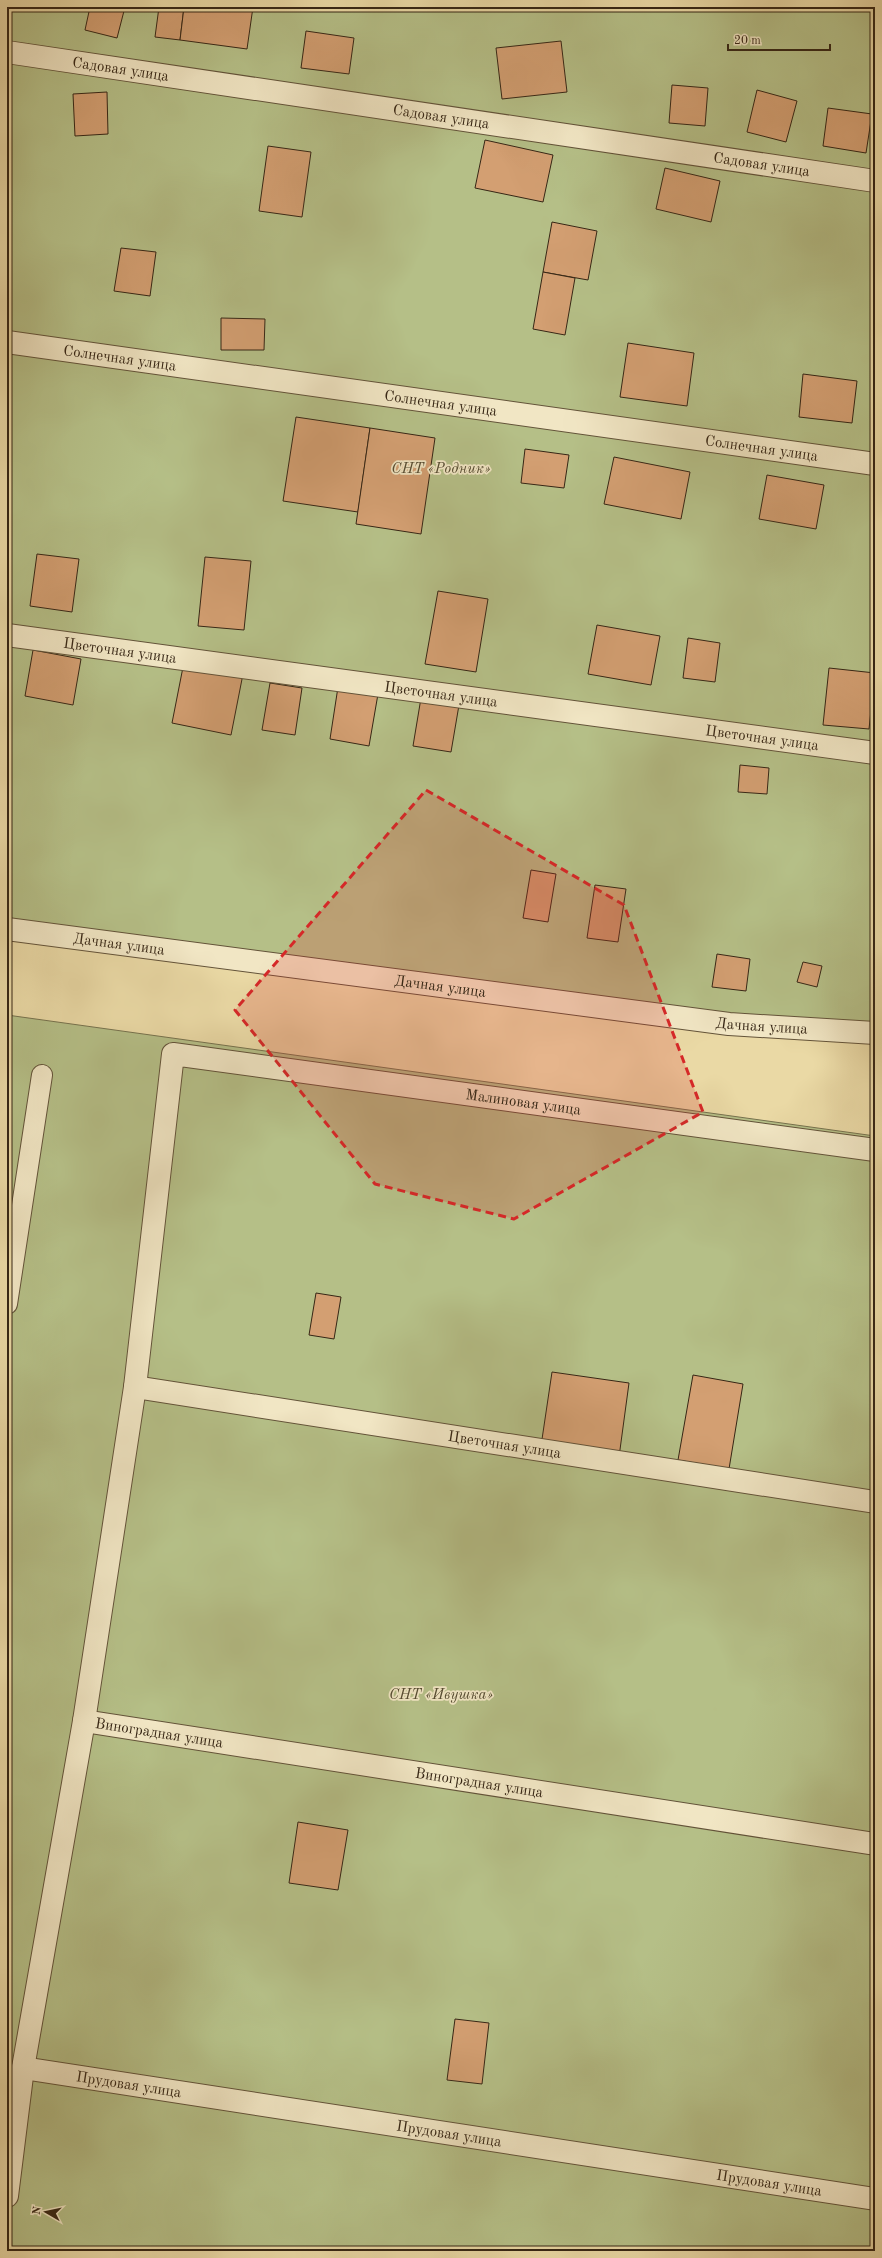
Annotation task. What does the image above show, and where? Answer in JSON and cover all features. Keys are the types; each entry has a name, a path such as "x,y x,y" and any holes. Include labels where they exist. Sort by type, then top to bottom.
{"street":[{"name":"Садовая улица","path":"7,52 875,181"},
{"name":"Солнечная улица","path":"7,342 875,464"},
{"name":"Цветочная улица","path":"7,636 875,753"},
{"name":"Дачная улица","path":"7,929 729,1024 875,1033"},
{"name":"Малиновая улица","path":"135,1387 173,1054 875,1150"},
{"name":"Цветочная улица","path":"135,1387 875,1502"},
{"path":"7,2196 23,2068 84,1721 135,1387"},
{"name":"Виноградная улица","path":"84,1721 875,1844"},
{"name":"Прудовая улица","path":"23,2068 875,2199"}],"lane":[{"path":"7,1304 42,1076"}],"highlighted area":[{"path":"426,790 624,905 703,1112 514,1219 375,1184 235,1010"}],"green space":[{"name":"СНТ «Родник»","path":"7,7 875,7 875,1043 7,930"},
{"name":"СНТ «Ивушка»","path":"7,1015 875,1136 875,2251 7,2251"}],"building":[{"path":"90,7 125,7 117,38 85,30"},
{"path":"159,7 184,7 180,40 155,37"},
{"path":"184,7 253,7 247,49 180,40"},
{"path":"306,31 354,38 349,74 301,68"},
{"path":"561,41 567,92 502,99 496,48"},
{"path":"672,85 708,88 705,126 669,123"},
{"path":"757,90 797,101 786,142 747,132"},
{"path":"107,92 108,134 75,136 73,94"},
{"path":"828,108 872,114 866,153 823,146"},
{"path":"485,140 553,155 543,202 475,188"},
{"path":"268,146 311,152 302,217 259,211"},
{"path":"665,168 720,181 711,222 656,209"},
{"path":"552,222 597,231 588,280 543,272"},
{"path":"121,248 156,252 150,296 114,291"},
{"path":"543,272 575,278 565,335 533,329"},
{"path":"221,318 265,319 264,350 221,350"},
{"path":"628,343 694,353 687,406 620,397"},
{"path":"803,374 857,381 852,423 799,417"},
{"path":"296,417 370,428 358,512 283,501"},
{"path":"370,428 435,438 421,534 356,524"},
{"path":"525,449 569,455 564,488 521,483"},
{"path":"614,457 690,472 681,519 604,504"},
{"path":"767,475 824,485 816,529 759,519"},
{"path":"37,554 79,559 72,612 30,606"},
{"path":"205,557 251,561 244,630 198,626"},
{"path":"438,591 488,599 476,672 425,664"},
{"path":"597,625 660,636 651,685 588,674"},
{"path":"688,638 720,643 715,682 683,678"},
{"path":"33,650 81,659 73,705 25,696"},
{"path":"184,662 243,674 231,735 172,723"},
{"path":"829,668 875,673 869,729 823,725"},
{"path":"270,683 302,688 295,735 262,730"},
{"path":"338,687 378,694 369,746 330,739"},
{"path":"421,698 459,705 451,752 413,746"},
{"path":"740,765 769,768 767,794 738,792"},
{"path":"531,870 556,874 548,922 523,918"},
{"path":"595,885 626,889 618,942 587,938"},
{"path":"717,954 750,959 746,991 712,987"},
{"path":"803,962 822,966 817,987 797,982"},
{"path":"316,1293 341,1297 334,1339 309,1335"},
{"path":"552,1372 629,1383 619,1457 541,1446"},
{"path":"693,1375 743,1384 729,1469 678,1460"},
{"path":"298,1822 348,1830 338,1890 289,1883"},
{"path":"455,2019 489,2023 482,2084 447,2080"}]}
